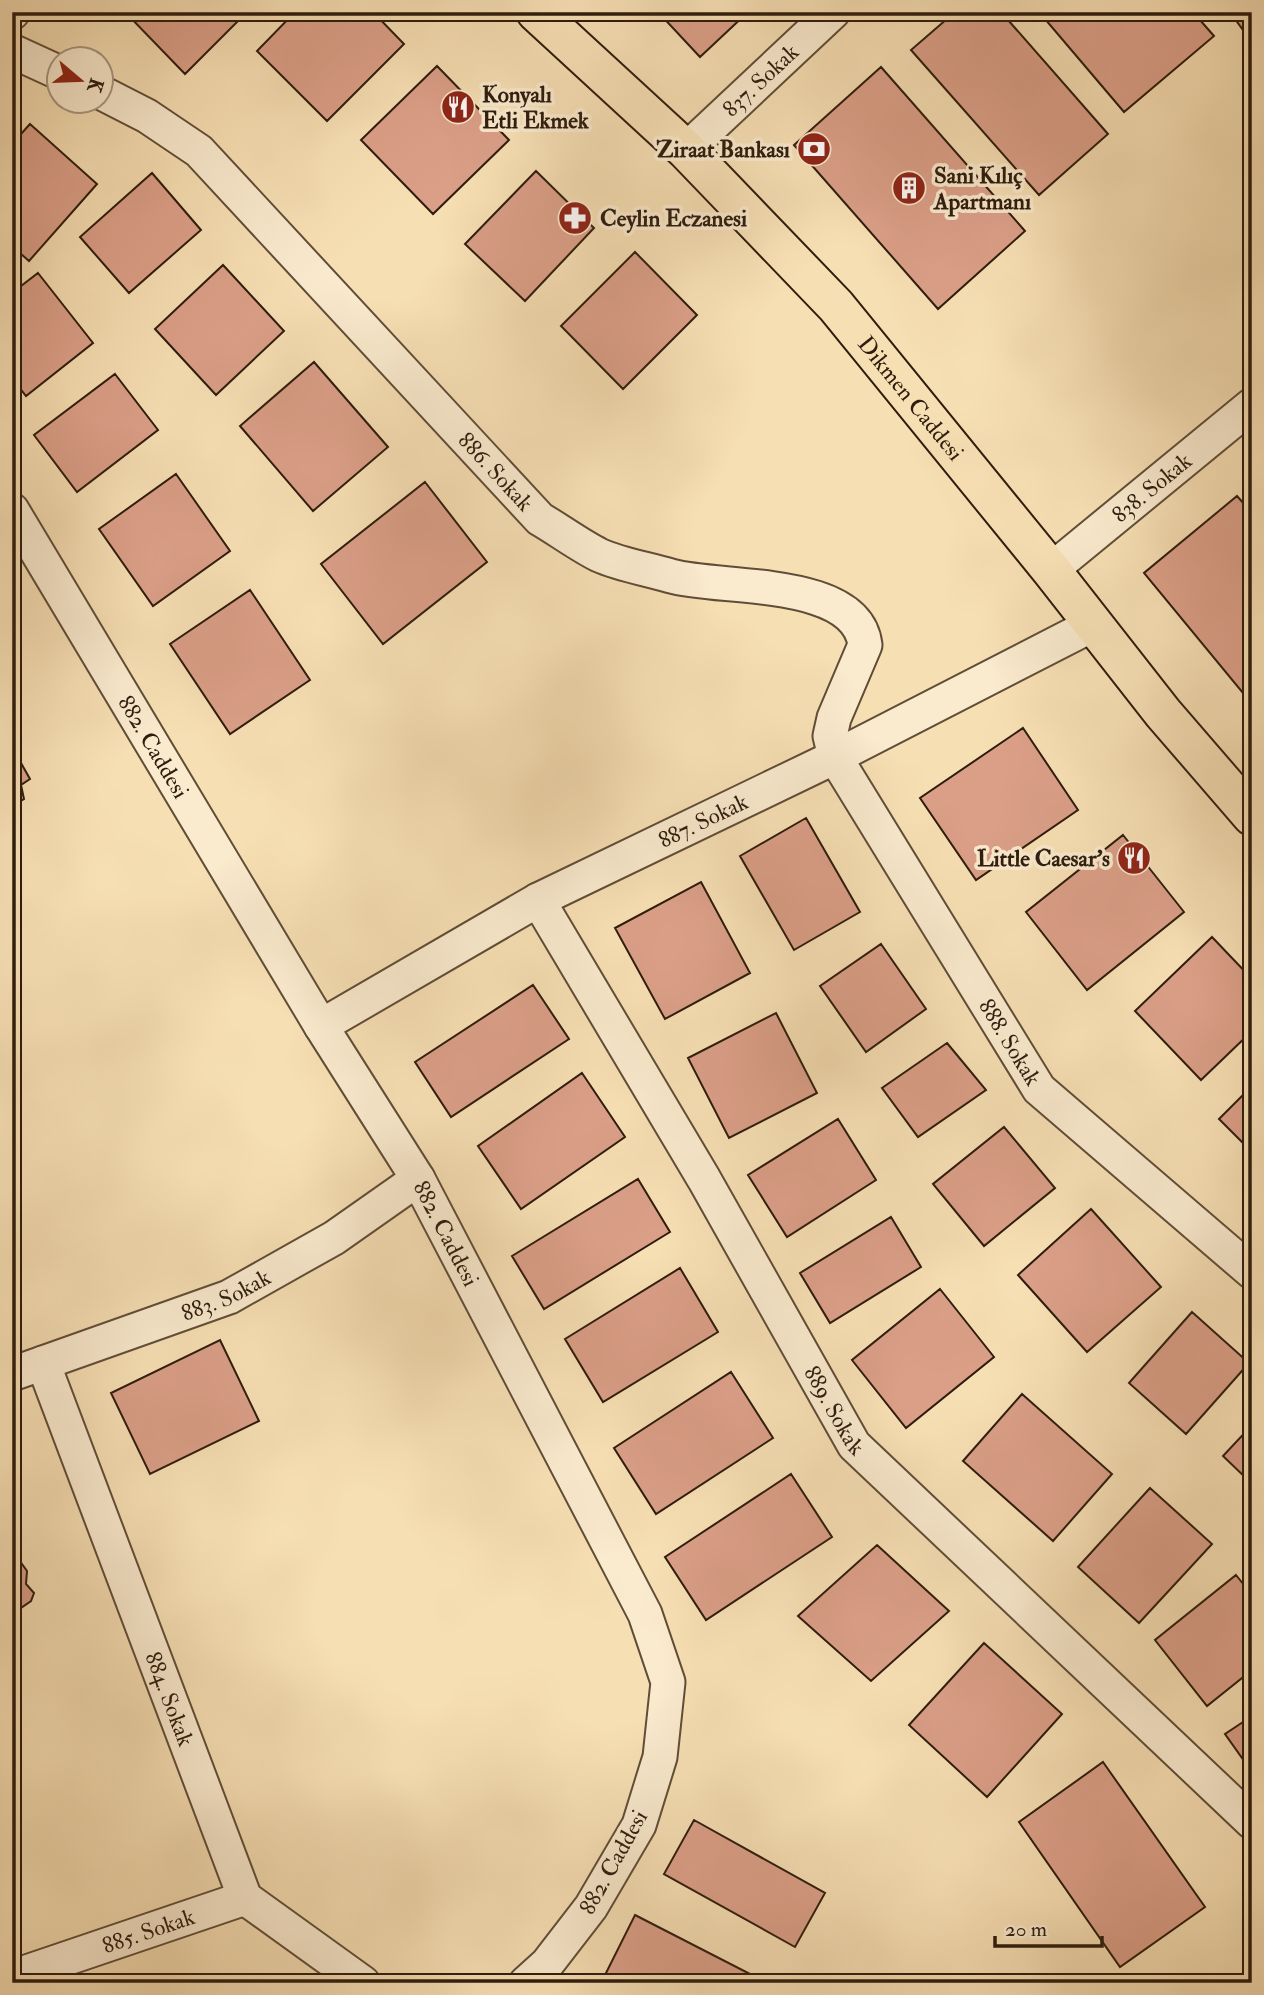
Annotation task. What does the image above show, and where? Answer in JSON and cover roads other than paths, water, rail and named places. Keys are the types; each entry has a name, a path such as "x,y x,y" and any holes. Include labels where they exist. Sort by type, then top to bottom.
{"main road":[{"name":"Dikmen Caddesi","path":"536,12 686,150 836,306 1051,570 1091,625 1252,816"}],"street":[{"name":"837. Sokak","path":"686,150 833,12"},
{"path":"12,51 46,67"},
{"name":"886. Sokak","path":"116,100 147,116 199,151 540,519 600,555 676,577 778,589 826,602 844,610 857,622 863,632 865,645 834,718 830,736 835,757"},
{"name":"838. Sokak","path":"1051,570 1252,404"},
{"name":"882. Caddesi","path":"12,510 321,1026 418,1179 645,1614 668,1682 660,1757 639,1825 591,1907 547,1964 526,1983"},
{"name":"887. Sokak","path":"321,1026 538,900 835,757 1091,625"},
{"name":"888. Sokak","path":"835,757 1039,1089 1252,1272"},
{"name":"889. Sokak","path":"538,900 704,1179 854,1445 1252,1822"},
{"name":"883. Sokak","path":"12,1374 229,1297 334,1238 418,1179"},
{"name":"884. Sokak","path":"43,1363 245,1898"},
{"path":"245,1898 362,1983"},
{"name":"885. Sokak","path":"12,1977 245,1898"}],"place":[{"name":"Konyalı Etli Ekmek","path":"458,107"},
{"name":"Ziraat Bankası","path":"814,149"},
{"name":"Sani Kılıç Apartmanı","path":"909,188"},
{"name":"Ceylin Eczanesi","path":"575,218"},
{"name":"Little Caesar's","path":"1134,858"}]}
